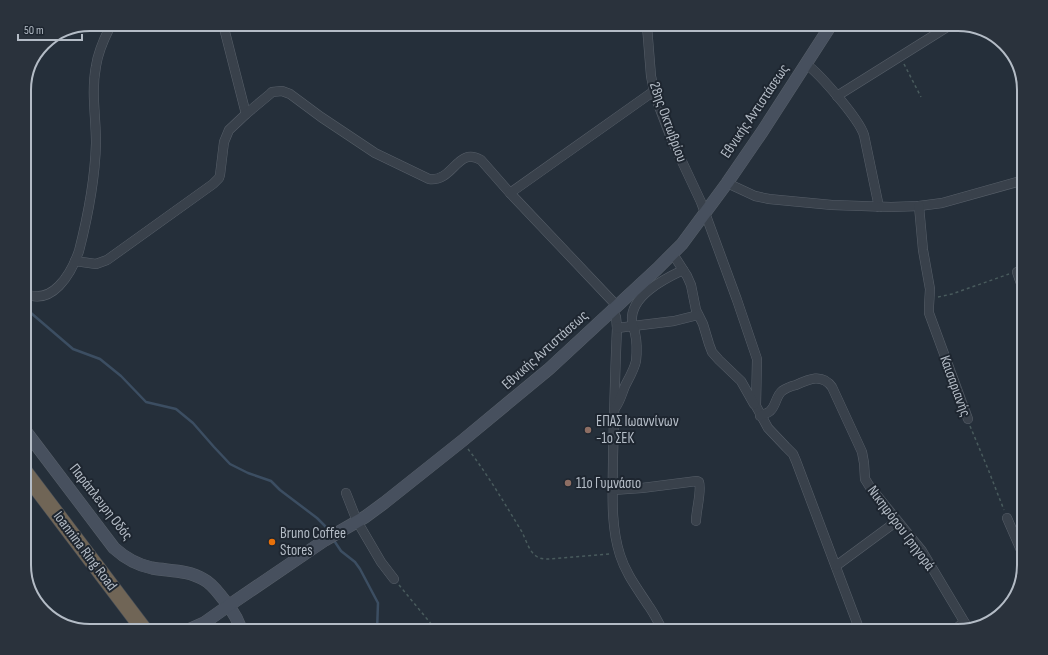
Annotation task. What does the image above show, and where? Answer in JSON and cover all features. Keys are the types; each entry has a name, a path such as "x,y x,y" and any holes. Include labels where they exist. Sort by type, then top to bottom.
{"highway":[{"name":"Ioannina Ring Road","path":"31,480 140,624"},
{"path":"131,613 135,624"}],"street":[{"path":"31,296 38,297 51,293 57,288 75,261 80,244 94,171 96,130 94,89 95,68 99,53 108,31"},
{"path":"225,31 246,114"},
{"name":"28ης Οκτωβρίου","path":"647,31 650,70 654,91 671,138 697,193 737,300 757,359 756,406"},
{"name":"Εθνικής Αντιστάσεως","path":"206,624 228,606 325,540 384,503 549,369 673,254 705,214 762,132 827,31"},
{"path":"837,96 941,31"},
{"path":"806,64 837,96 861,126 879,207"},
{"path":"510,193 654,91"},
{"path":"75,261 96,264 107,260 213,184 220,175 226,136 232,127 272,92 285,92 375,153 429,179 434,180 441,178 464,158 475,157 481,160 615,308 617,328 612,490 614,522 620,553 628,574 659,624"},
{"path":"726,183 755,196 769,199 832,205 879,207 919,206 949,201 1017,182"},
{"name":"Καισαριανής","path":"919,206 923,250 930,289 930,318 968,419"},
{"path":"673,254 691,285 698,315 703,324 712,352 741,381 768,428 795,458 857,624"},
{"path":"614,409 619,402 635,365 637,350 632,320 636,303 640,298 662,281 683,270"},
{"path":"617,328 674,321 698,315"},
{"name":"Νικηφόρου Γρηγορά","path":"760,416 772,410 778,396 784,390 809,380 819,378 826,380 832,387 862,452 866,481 874,494 922,551 965,623"},
{"name":"Παράπλευρη Οδός","path":"31,438 108,540 122,555 130,560 152,568 184,572 203,579 216,590 237,619 239,624"},
{"path":"612,490 642,488 696,481 699,482 700,487 696,521"},
{"path":"346,493 357,521 381,562 394,579"},
{"path":"1007,518 1017,541"},
{"path":"836,566 897,521"}],"path":[{"path":"900,56 921,97"},
{"path":"930,297 952,294 1017,272"},
{"name":"Καισαριανής","path":"968,419 1007,518"},
{"path":"462,441 485,473 536,556 543,559 548,559 620,553"},
{"path":"394,579 432,624"}],"waterway":[{"path":"31,313 73,349 100,359 121,376 146,402 176,409 193,423 230,464 248,473 271,481 280,490 317,518 330,533"},
{"path":"333,539 341,551 355,562 360,569 378,603 377,624"}],"place":[{"name":"ΕΠΑΣ Ιωαννίνων -1ο ΣΕΚ","path":"588,430"},
{"name":"11o Γυμνάσιο","path":"568,483"},
{"name":"Bruno Coffee Stores","path":"272,542"}]}
